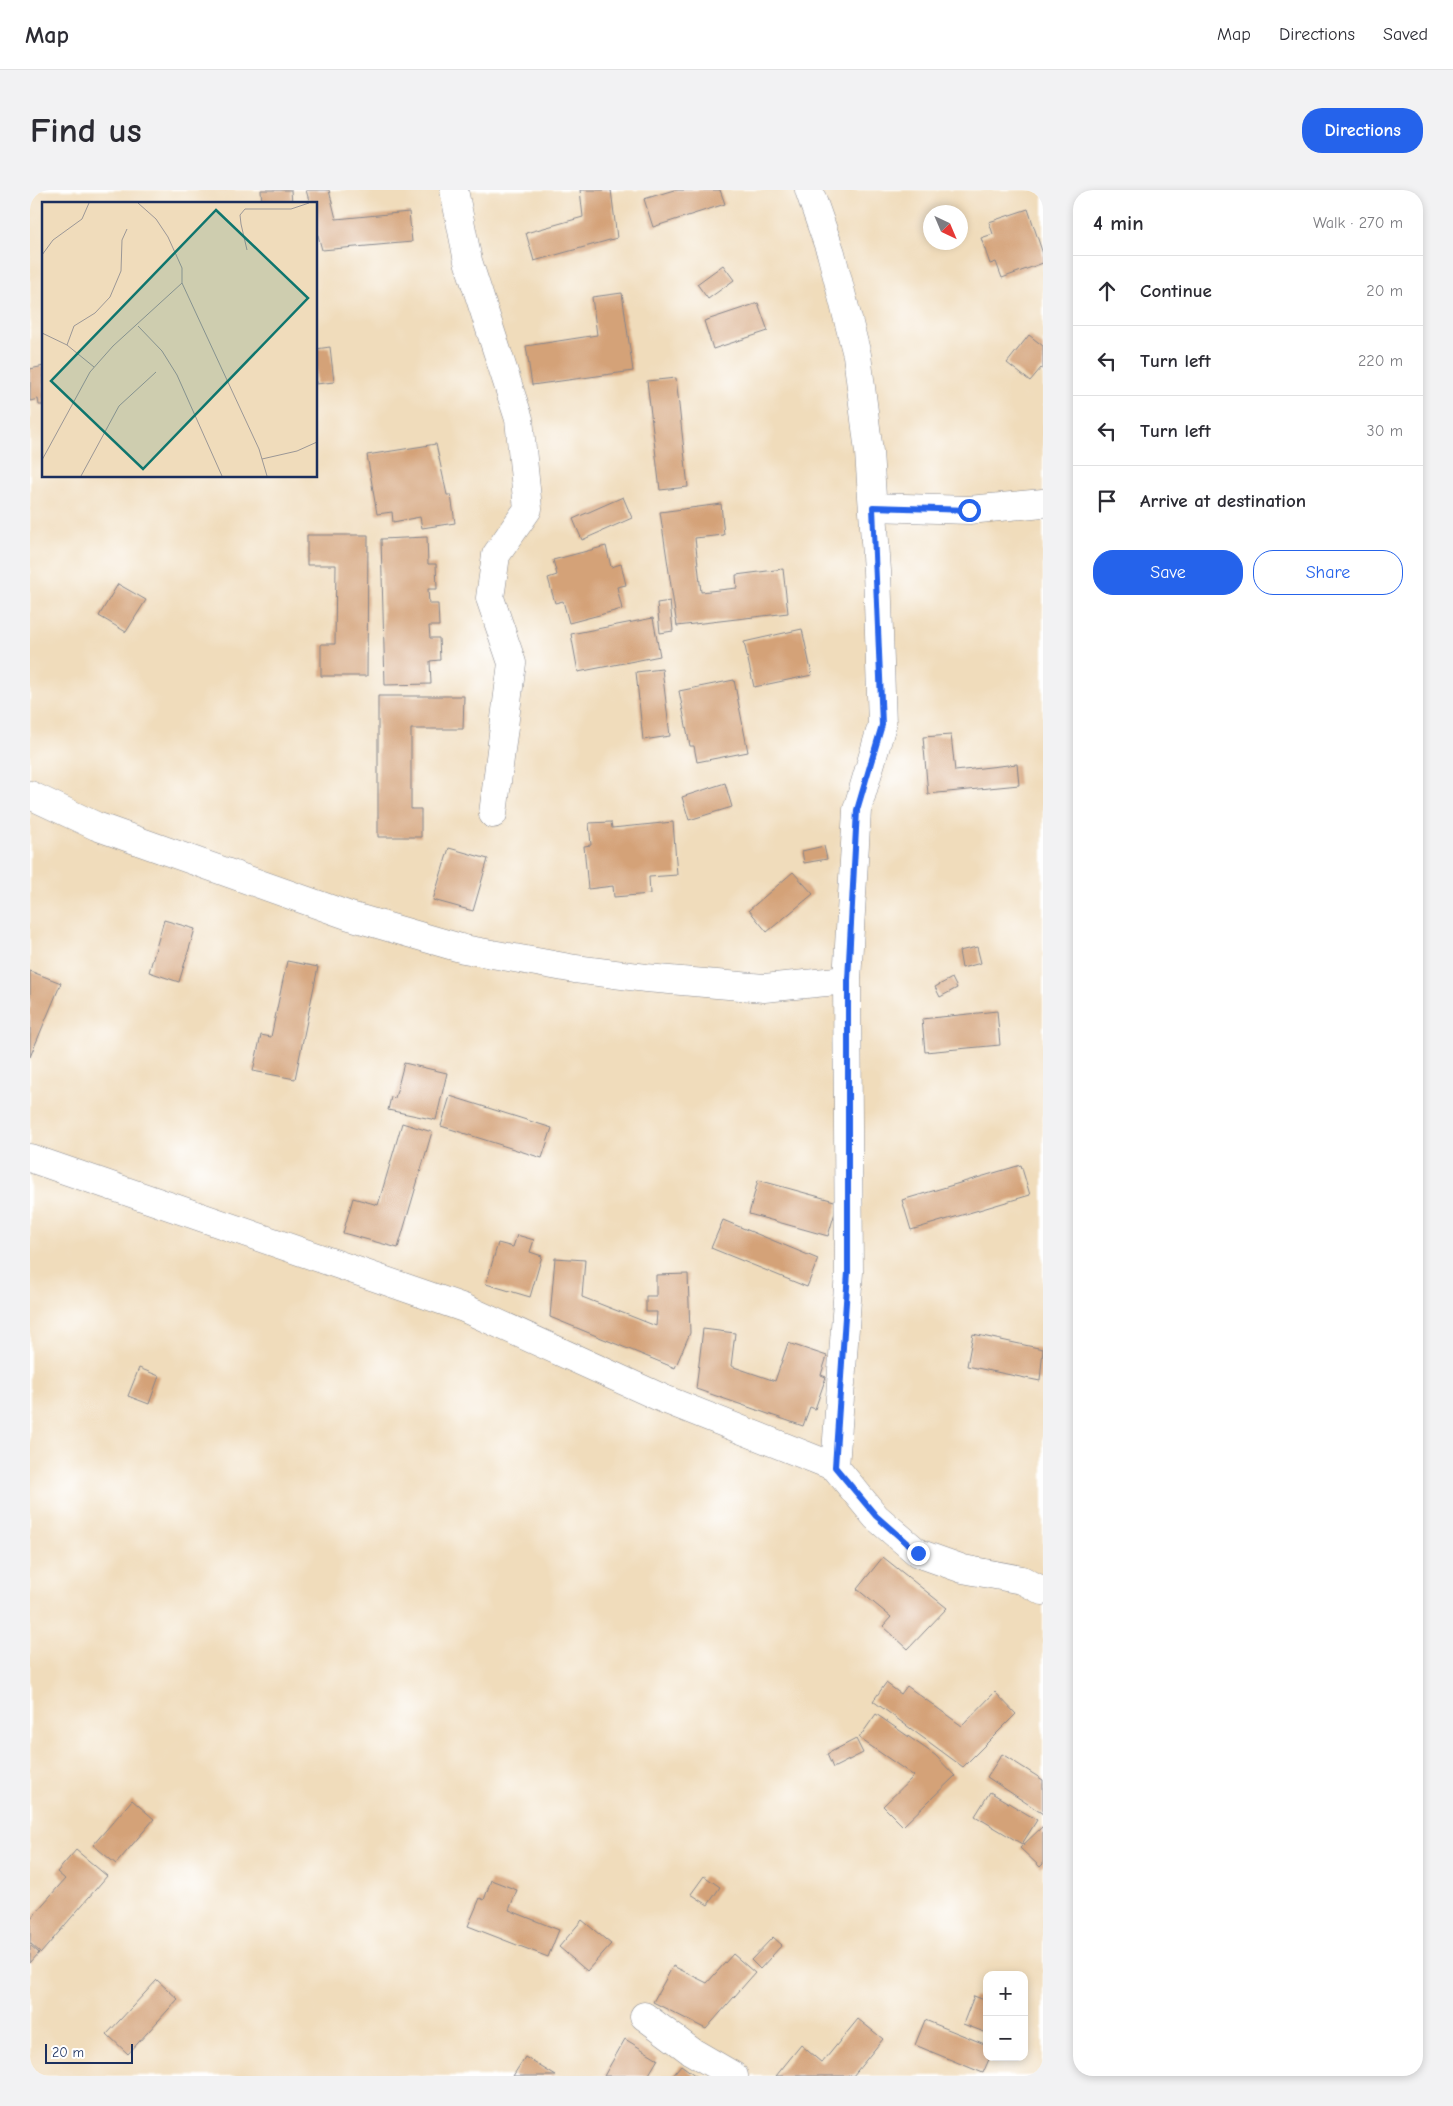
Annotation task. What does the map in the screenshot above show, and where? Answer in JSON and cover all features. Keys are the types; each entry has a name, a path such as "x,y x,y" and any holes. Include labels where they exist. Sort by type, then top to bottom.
{"street":[{"path":"454,190 468,261 519,419 528,509 496,555 490,598 512,663 493,814"},
{"path":"809,190 831,253 858,355 873,507 882,725 857,810 848,980 848,1272 835,1467"},
{"path":"873,507 969,510 1043,503"},
{"path":"30,795 96,826 340,913 464,949 575,969 764,988 848,980"},
{"path":"30,1158 464,1308 664,1399 835,1467 876,1516 918,1553 963,1569 1022,1580 1043,1591"},
{"path":"644,2016 691,2051 734,2076"}],"building":[{"path":"261,190 291,190 292,202 262,202"},
{"path":"306,190 329,190 336,219 409,212 412,242 322,250 318,235 318,202 309,202"},
{"path":"580,190 611,190 617,238 534,261 526,233 583,217"},
{"path":"674,190 720,190 725,204 653,227 644,199"},
{"path":"1028,209 1043,254 1043,263 1002,278 996,262 990,264 981,238 993,234 989,222"},
{"path":"723,265 734,280 708,299 697,284"},
{"path":"622,293 633,371 532,385 526,346 597,335 592,297"},
{"path":"758,303 768,331 713,349 704,321"},
{"path":"1029,335 1043,346 1043,370 1041,368 1030,381 1007,363"},
{"path":"330,347 334,382 318,384 318,349"},
{"path":"42,366 42,405 39,405 38,399 30,401 30,369"},
{"path":"676,378 688,487 660,490 647,381"},
{"path":"436,444 447,495 451,495 455,523 422,528 420,517 393,522 392,512 377,514 367,455"},
{"path":"623,497 632,518 582,540 573,519"},
{"path":"721,504 724,535 695,538 701,592 737,588 736,575 783,569 788,613 677,626 660,512"},
{"path":"307,535 368,535 367,676 321,676 321,644 335,644 336,565 307,565"},
{"path":"427,537 428,564 436,564 437,589 428,589 429,604 438,604 439,626 429,626 430,638 439,638 440,660 430,661 431,684 385,685 381,539"},
{"path":"606,546 611,567 621,564 626,585 617,587 622,609 569,623 563,601 555,603 548,578 557,575 553,560"},
{"path":"118,584 146,600 126,632 99,616"},
{"path":"670,601 673,631 660,633 657,603"},
{"path":"653,618 660,656 578,672 571,634"},
{"path":"802,629 812,675 754,687 744,642"},
{"path":"662,669 670,736 643,740 636,672"},
{"path":"734,680 748,752 697,762 694,746 690,746 679,691"},
{"path":"378,696 464,696 463,729 411,729 411,809 421,809 421,837 378,837"},
{"path":"951,735 955,771 1017,764 1019,785 928,794 923,737"},
{"path":"725,783 732,807 689,820 682,797"},
{"path":"611,822 612,828 673,822 677,875 649,877 650,894 614,897 613,886 588,889 584,846 591,845 589,823"},
{"path":"824,846 827,859 804,863 802,851"},
{"path":"449,848 488,859 473,911 433,900"},
{"path":"793,872 813,894 767,932 749,910"},
{"path":"164,920 195,929 179,982 149,972"},
{"path":"977,947 981,963 962,968 959,951"},
{"path":"287,961 318,967 295,1079 253,1071 261,1035 271,1037"},
{"path":"30,971 61,983 30,1057"},
{"path":"952,978 957,988 940,997 935,987"},
{"path":"997,1011 1000,1045 925,1052 922,1019"},
{"path":"404,1063 447,1073 436,1120 388,1110 391,1097 395,1098"},
{"path":"450,1096 552,1128 542,1158 441,1126"},
{"path":"402,1123 432,1132 398,1248 343,1233 353,1198 378,1205"},
{"path":"1021,1165 1030,1195 911,1230 902,1200"},
{"path":"758,1180 838,1202 828,1236 749,1214"},
{"path":"723,1220 818,1259 807,1287 711,1248"},
{"path":"517,1235 534,1240 530,1252 542,1256 530,1297 486,1284 498,1243 513,1247"},
{"path":"555,1258 585,1260 582,1297 656,1326 657,1312 646,1312 646,1296 656,1296 656,1275 688,1274 690,1333 675,1368 550,1317"},
{"path":"703,1329 735,1333 731,1366 775,1381 788,1343 827,1356 821,1375 826,1377 815,1409 810,1407 803,1426 696,1389"},
{"path":"973,1334 1043,1349 1040,1381 967,1366"},
{"path":"139,1368 159,1376 149,1404 128,1396"},
{"path":"883,1557 947,1608 908,1649 883,1626 891,1617 857,1589"},
{"path":"886,1683 901,1694 907,1686 962,1726 995,1692 1016,1714 963,1767 873,1701"},
{"path":"876,1714 935,1755 955,1776 903,1826 883,1806 914,1776 859,1738"},
{"path":"856,1739 863,1753 833,1768 827,1754"},
{"path":"1002,1754 1043,1780 1043,1814 987,1777"},
{"path":"990,1792 1037,1820 1022,1844 975,1816"},
{"path":"132,1800 154,1819 116,1864 93,1845"},
{"path":"1043,1826 1043,1864 1040,1867 1020,1848"},
{"path":"76,1850 107,1876 41,1953 30,1943 30,1919 65,1879 57,1872"},
{"path":"704,1876 720,1887 708,1905 691,1894"},
{"path":"491,1880 517,1890 509,1910 559,1930 548,1957 468,1926 480,1898 484,1900"},
{"path":"582,1920 611,1944 587,1971 559,1947"},
{"path":"773,1937 782,1945 760,1969 751,1960"},
{"path":"30,1945 39,1953 30,1963"},
{"path":"733,1954 755,1973 706,2029 653,2002 673,1966 707,1983"},
{"path":"157,1980 178,1999 128,2054 107,2034"},
{"path":"974,1996 983,1999 983,2032 963,2024"},
{"path":"858,2019 883,2039 853,2076 776,2076 801,2045 822,2063"},
{"path":"925,2020 983,2043 983,2061 988,2061 983,2073 915,2045"},
{"path":"625,2039 658,2059 648,2076 604,2076"},
{"path":"525,2057 556,2076 513,2076"},
{"path":"681,2065 696,2076 672,2076"}],"route":[{"path":"918,1553 876,1516 835,1467 848,1272 848,980 857,810 882,725 873,507 969,510"}]}
